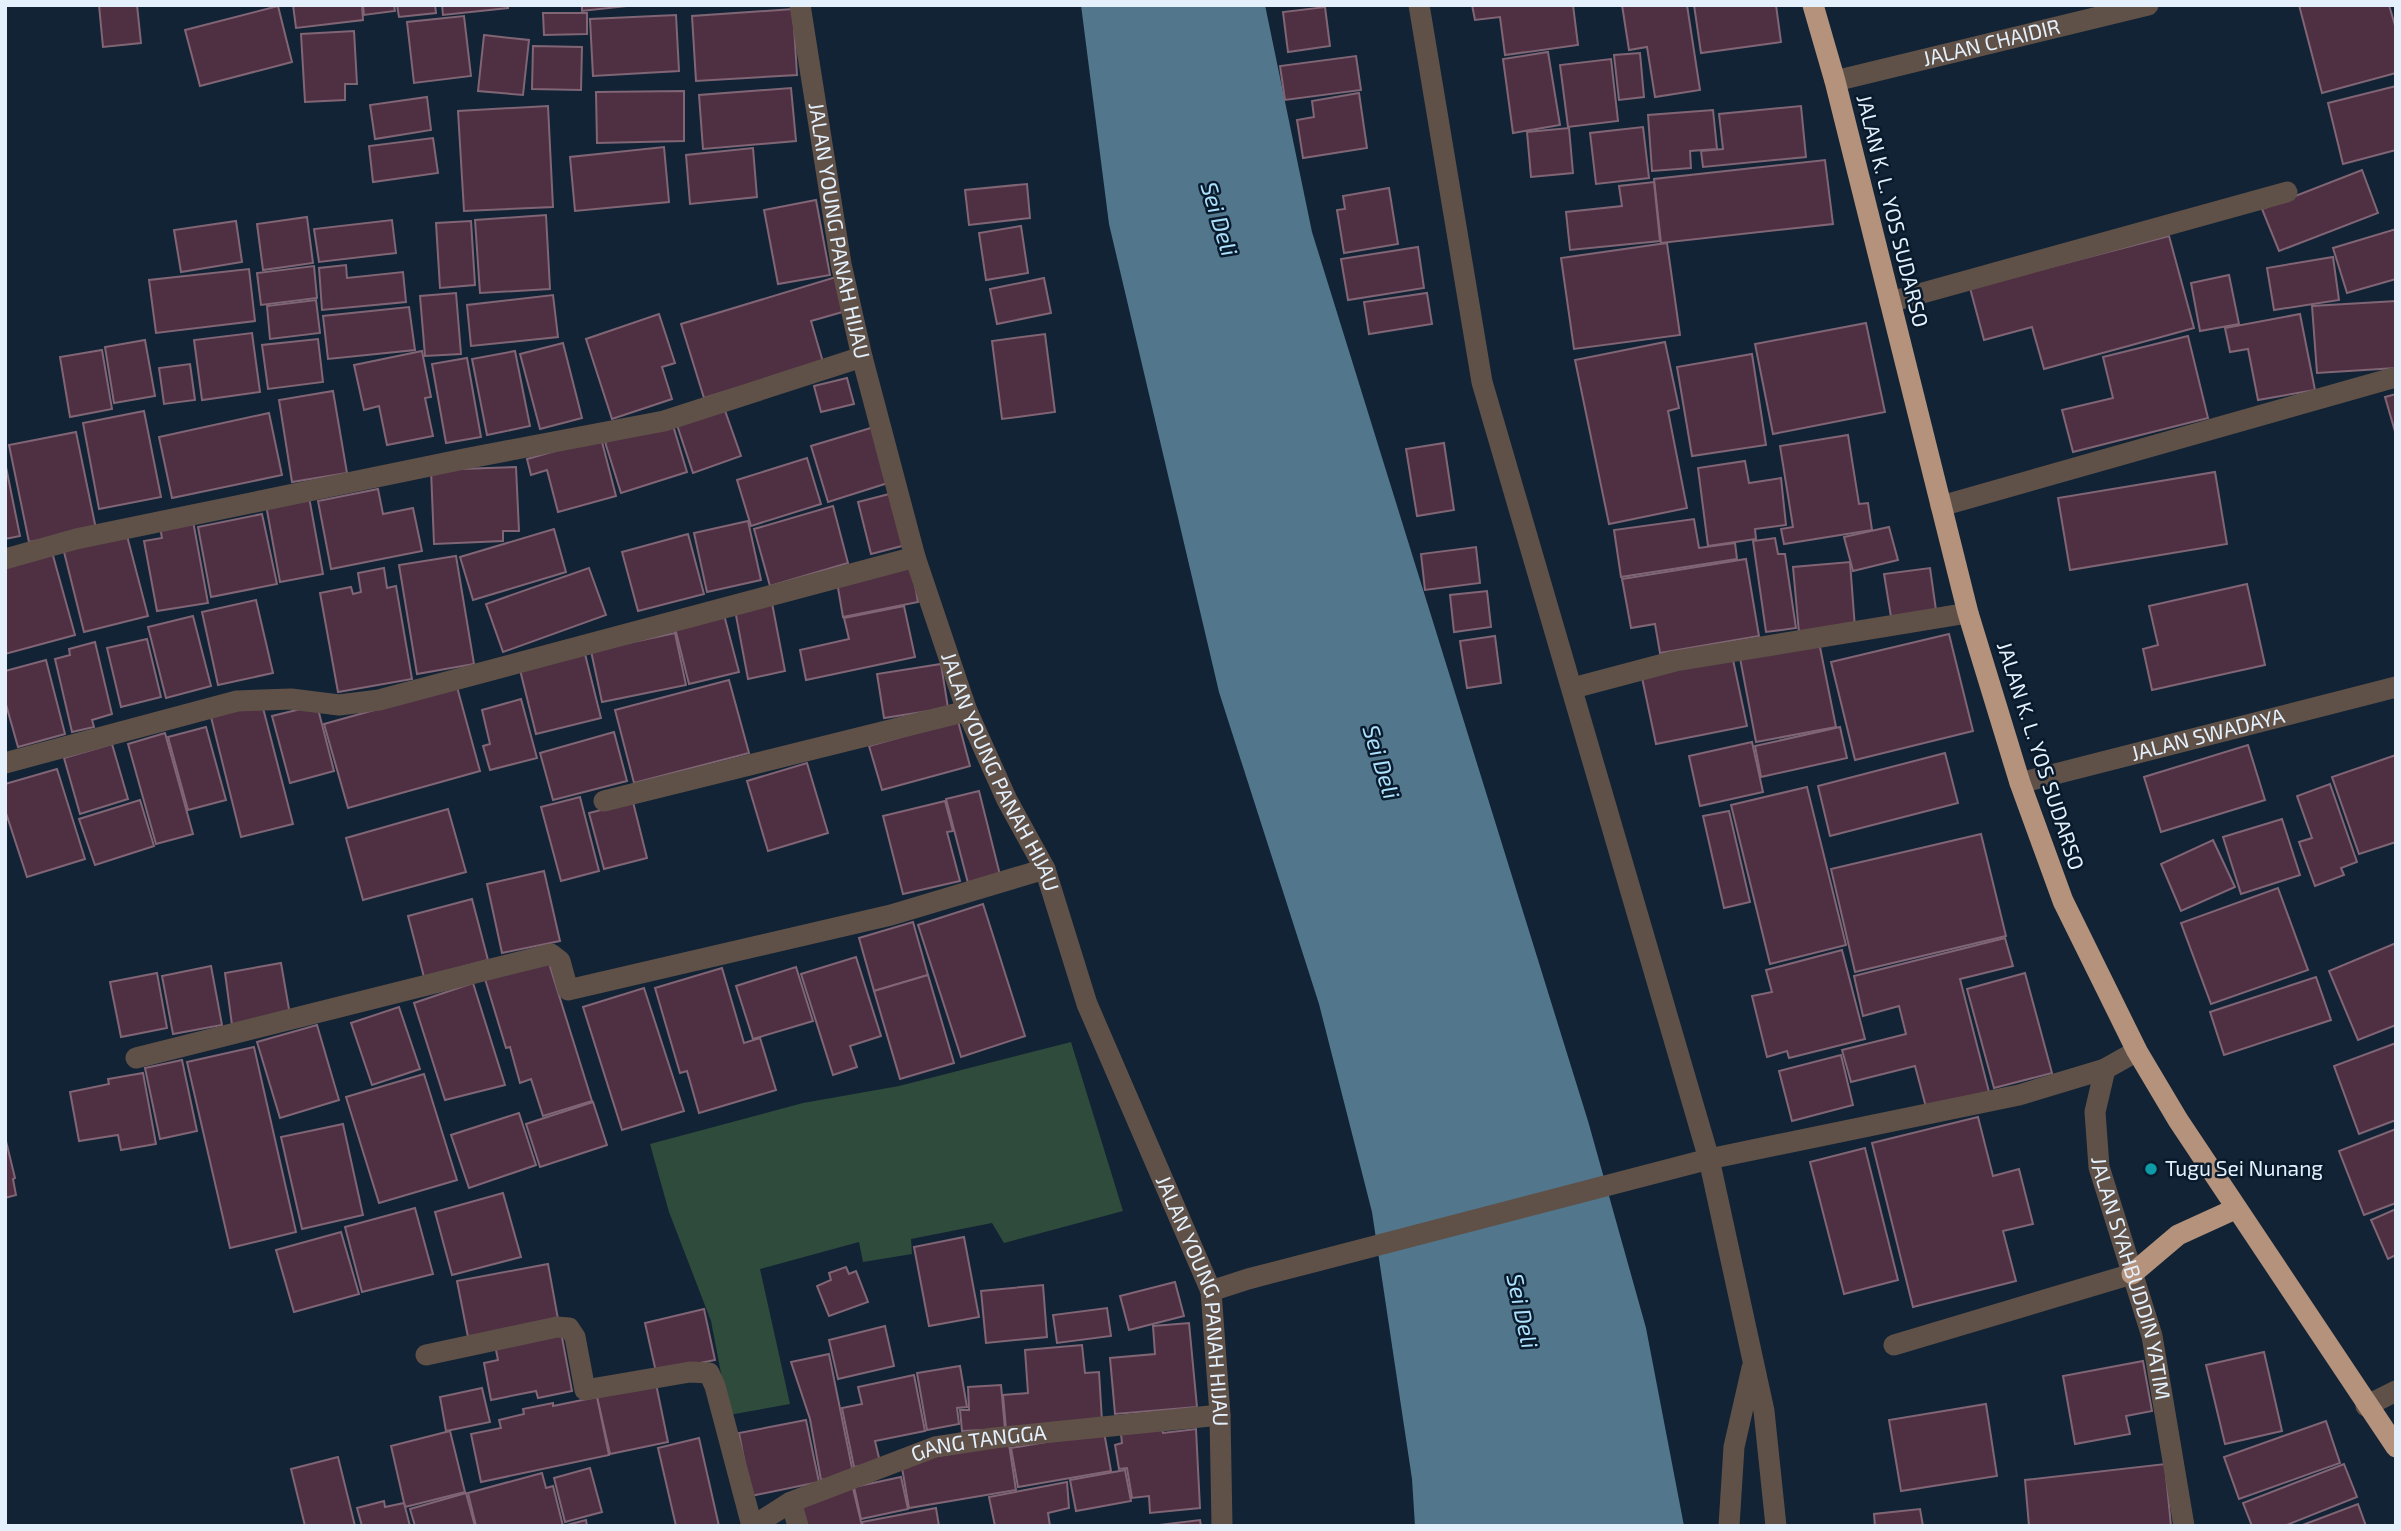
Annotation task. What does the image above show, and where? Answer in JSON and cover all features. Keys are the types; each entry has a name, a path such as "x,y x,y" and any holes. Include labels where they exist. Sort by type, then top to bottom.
{"highway":[{"name":"JALAN K. L. YOS SUDARSO","path":"1813,5 1835,81 1968,613 2020,783 2063,901 2137,1051 2178,1121 2396,1447"},
{"path":"2132,1274 2178,1236 2235,1209"}],"street":[{"name":"JALAN YOUNG PANAH HIJAU","path":"800,5 841,264 862,356 915,557 967,711 1007,800 1045,869 1087,1004 1211,1291 1220,1415 1222,1526"},
{"path":"1419,5 1482,383 1709,1160 1764,1410 1776,1526"},
{"name":"JALAN CHAIDIR","path":"1835,81 2148,5"},
{"path":"1890,302 2287,192"},
{"path":"5,559 103,533 664,421 862,356"},
{"path":"1941,506 2396,377"},
{"path":"5,763 237,701 290,699 339,705 379,700 915,557"},
{"path":"1573,688 1675,661 1968,613"},
{"name":"JALAN SWADAYA","path":"2020,783 2396,687"},
{"path":"604,802 967,711"},
{"path":"136,1058 551,954 560,961 568,990 891,915 1045,869"},
{"path":"1211,1291 1248,1279 1709,1160 2019,1095 2105,1069 2137,1051"},
{"name":"JALAN SYAHBUDDIN YATIM","path":"2105,1069 2095,1112 2099,1167 2152,1336 2184,1526"},
{"path":"1894,1345 2132,1274"},
{"path":"426,1354 557,1326 569,1328 575,1336 585,1390 690,1372 709,1373 715,1386 752,1526"},
{"path":"1729,1526 1734,1447 1753,1363"},
{"path":"2367,1406 2396,1391"},
{"name":"GANG TANGGA","path":"752,1526 791,1502 936,1447 994,1438 1220,1415"},
{"path":"791,1502 798,1526"}],"green space":[{"path":"1071,1042 1123,1211 1004,1243 992,1223 911,1239 912,1254 863,1262 859,1242 760,1269 790,1404 729,1415 711,1321 669,1212 650,1144 803,1103 899,1086"}],"water":[{"name":"Sei Deli","path":"1081,5 1265,5 1312,232 1588,1121 1646,1328 1684,1526 1415,1526 1412,1479 1372,1212 1319,1004 1219,692 1109,224"}],"building":[{"path":"99,5 137,5 141,43 103,47"},
{"path":"293,5 362,5 363,20 296,28"},
{"path":"363,5 394,5 395,11 364,15"},
{"path":"397,5 435,5 436,13 399,17"},
{"path":"442,5 508,5 508,8 443,15"},
{"path":"582,5 636,5 582,11"},
{"path":"1472,5 1573,5 1578,45 1505,55 1500,17 1475,20"},
{"path":"1622,5 1687,5 1700,90 1655,97 1647,47 1629,50"},
{"path":"1694,5 1776,5 1781,42 1701,53"},
{"path":"2299,5 2389,5 2396,29 2396,73 2322,93"},
{"path":"278,6 292,62 200,86 185,30"},
{"path":"1325,7 1330,46 1288,52 1283,12"},
{"path":"793,9 797,75 696,81 692,16"},
{"path":"543,13 587,13 587,34 544,35"},
{"path":"676,15 679,71 593,76 590,19"},
{"path":"464,16 471,76 414,83 407,22"},
{"path":"354,31 357,84 345,84 345,100 305,102 301,34"},
{"path":"484,35 529,40 523,95 478,91"},
{"path":"533,46 582,47 581,90 532,89"},
{"path":"1548,52 1560,125 1513,133 1503,59"},
{"path":"1640,53 1644,97 1619,100 1614,55"},
{"path":"1356,56 1361,90 1285,100 1280,66"},
{"path":"1611,59 1618,121 1568,127 1560,65"},
{"path":"2396,86 2396,150 2343,164 2328,103"},
{"path":"791,88 796,141 703,149 699,95"},
{"path":"684,91 684,141 597,143 596,92"},
{"path":"1359,93 1367,148 1303,158 1297,120 1314,117 1312,101"},
{"path":"427,97 431,130 375,139 370,105"},
{"path":"548,106 553,207 464,211 458,111"},
{"path":"1801,106 1806,157 1703,167 1701,151 1723,149 1719,114"},
{"path":"1713,110 1717,149 1690,151 1691,168 1652,171 1648,115"},
{"path":"1643,127 1649,178 1596,184 1590,133"},
{"path":"1569,128 1573,173 1531,177 1527,132"},
{"path":"433,138 438,173 373,182 369,146"},
{"path":"664,147 669,202 575,211 570,157"},
{"path":"753,148 757,197 690,204 686,155"},
{"path":"1825,160 1833,224 1661,243 1654,179"},
{"path":"2362,170 2378,213 2279,251 2262,209"},
{"path":"1654,182 1660,241 1570,250 1566,212 1622,206 1619,186"},
{"path":"1027,184 1030,218 969,225 965,190"},
{"path":"1389,188 1398,244 1344,253 1337,210 1345,209 1343,196"},
{"path":"816,200 830,275 778,284 764,210"},
{"path":"546,215 550,289 480,293 475,220"},
{"path":"307,217 313,263 263,270 257,224"},
{"path":"392,220 396,253 319,262 314,229"},
{"path":"236,221 242,262 181,272 174,230"},
{"path":"471,221 475,285 440,288 436,223"},
{"path":"1021,226 1028,273 986,280 979,233"},
{"path":"2396,229 2396,279 2347,293 2333,248"},
{"path":"2169,236 2194,328 2044,369 2032,327 1984,340 1970,288"},
{"path":"1667,243 1680,335 1574,349 1561,258"},
{"path":"1418,247 1424,288 1348,300 1341,259"},
{"path":"2333,257 2339,300 2274,310 2267,268"},
{"path":"346,265 347,278 403,272 406,302 322,310 319,268"},
{"path":"314,266 317,298 261,305 257,273"},
{"path":"249,269 255,321 156,333 149,280"},
{"path":"2229,275 2239,324 2200,331 2191,283"},
{"path":"836,277 846,311 811,321 823,362 704,398 681,324"},
{"path":"1044,278 1051,313 997,324 990,289"},
{"path":"456,293 461,354 425,356 420,296"},
{"path":"1427,293 1432,324 1369,334 1364,302"},
{"path":"553,295 558,337 471,346 467,305"},
{"path":"316,300 320,333 270,339 267,306"},
{"path":"2396,301 2396,368 2317,373 2312,306"},
{"path":"409,307 415,350 328,359 323,316"},
{"path":"659,314 675,363 662,367 672,399 612,419 586,339"},
{"path":"2300,314 2315,390 2258,400 2248,349 2230,352 2225,328"},
{"path":"1866,323 1885,412 1773,434 1755,344"},
{"path":"252,333 260,392 202,400 194,340"},
{"path":"1045,334 1055,412 1002,419 992,341"},
{"path":"2188,336 2208,418 2073,452 2062,410 2113,398 2103,357"},
{"path":"318,339 323,382 268,389 262,345"},
{"path":"145,340 155,396 114,403 105,347"},
{"path":"1665,342 1679,408 1668,411 1687,508 1609,524 1575,360"},
{"path":"563,343 582,418 540,429 520,354"},
{"path":"102,350 112,409 70,417 60,357"},
{"path":"422,351 431,397 425,398 433,436 387,445 379,406 364,410 354,365"},
{"path":"515,351 530,426 487,435 472,359"},
{"path":"1752,354 1766,445 1692,456 1677,367"},
{"path":"467,358 481,437 446,443 432,364"},
{"path":"190,364 195,400 164,404 159,368"},
{"path":"847,378 854,404 821,412 814,386"},
{"path":"333,391 347,473 292,482 279,400"},
{"path":"2396,394 2396,435 2385,397"},
{"path":"723,405 741,456 693,473 676,422"},
{"path":"144,411 161,497 99,509 83,423"},
{"path":"269,413 282,475 172,498 159,437"},
{"path":"672,422 687,472 621,493 605,442"},
{"path":"874,427 891,482 828,502 811,446"},
{"path":"76,432 96,529 29,542 9,445"},
{"path":"1848,435 1859,504 1868,503 1872,530 1784,544 1781,529 1793,527 1780,446"},
{"path":"601,438 616,496 558,512 547,470 531,475 527,459"},
{"path":"1444,443 1454,510 1417,516 1406,449"},
{"path":"807,458 821,504 751,526 737,480"},
{"path":"1745,461 1749,483 1781,478 1786,525 1755,529 1756,539 1708,546 1698,468"},
{"path":"5,462 20,536 5,539"},
{"path":"516,467 519,531 503,531 503,541 434,544 431,470"},
{"path":"2215,472 2227,544 2070,570 2058,498"},
{"path":"378,489 383,514 413,508 422,551 331,569 318,501"},
{"path":"893,493 906,545 871,554 858,502"},
{"path":"309,497 323,574 280,582 266,505"},
{"path":"833,506 848,563 770,586 754,529"},
{"path":"262,514 277,584 211,597 198,527"},
{"path":"1694,519 1699,548 1735,543 1737,559 1621,577 1614,530"},
{"path":"193,521 208,603 157,611 144,541 162,538 160,527"},
{"path":"748,521 761,580 707,592 694,533"},
{"path":"1889,527 1898,560 1853,571 1844,537"},
{"path":"554,529 566,572 473,600 460,557"},
{"path":"126,532 148,616 84,632 63,548"},
{"path":"688,534 704,594 638,611 622,552"},
{"path":"1775,538 1778,554 1785,554 1796,628 1766,632 1753,541"},
{"path":"1476,547 1480,583 1425,590 1421,554"},
{"path":"52,552 75,635 5,654 5,565"},
{"path":"456,556 474,664 417,674 399,565"},
{"path":"1746,559 1759,636 1660,653 1655,624 1631,628 1622,579"},
{"path":"1850,562 1855,628 1799,633 1793,567"},
{"path":"912,567 918,602 843,617 837,582"},
{"path":"384,568 387,588 396,586 412,679 338,692 320,593 351,587 353,594 361,592 358,573"},
{"path":"589,568 606,615 503,652 486,604"},
{"path":"1930,568 1937,617 1892,623 1884,574"},
{"path":"2247,584 2265,665 2152,690 2143,649 2158,645 2149,606"},
{"path":"1487,591 1491,627 1454,632 1450,595"},
{"path":"256,600 273,673 218,685 202,612"},
{"path":"772,603 785,671 748,679 735,610"},
{"path":"904,606 915,657 806,680 800,650 849,639 844,618"},
{"path":"723,611 739,672 689,684 674,624"},
{"path":"193,616 211,686 166,698 148,627"},
{"path":"675,633 686,685 602,702 591,651"},
{"path":"1949,634 1973,731 1855,760 1831,662"},
{"path":"1495,636 1501,683 1467,688 1460,641"},
{"path":"147,639 161,697 121,707 107,648"},
{"path":"95,642 112,714 92,720 94,727 72,732 55,659 70,655 69,649"},
{"path":"1819,642 1836,727 1756,742 1740,658"},
{"path":"584,650 601,718 536,734 519,666"},
{"path":"1732,655 1747,726 1656,744 1641,673"},
{"path":"46,660 65,734 18,747 5,701 5,671"},
{"path":"941,664 948,708 884,718 877,674"},
{"path":"729,680 749,753 634,783 615,710"},
{"path":"457,687 480,771 348,808 324,724"},
{"path":"521,699 537,758 490,770 483,746 490,744 482,710"},
{"path":"262,704 293,824 241,837 211,717"},
{"path":"317,705 334,771 290,783 272,716"},
{"path":"958,721 970,766 882,790 869,746"},
{"path":"206,727 226,800 188,810 168,737"},
{"path":"1840,727 1847,758 1761,777 1755,746"},
{"path":"614,732 627,781 553,800 540,753"},
{"path":"165,733 193,834 156,844 128,744"},
{"path":"1752,742 1763,792 1700,806 1689,756"},
{"path":"112,744 128,799 80,814 64,758"},
{"path":"2248,745 2265,800 2161,832 2144,777"},
{"path":"1945,753 1958,803 1830,836 1818,786"},
{"path":"2396,755 2396,842 2359,854 2332,777"},
{"path":"807,763 828,833 768,851 747,781"},
{"path":"57,769 85,859 27,877 5,810 5,784"},
{"path":"2330,784 2357,862 2341,868 2344,875 2315,886 2299,842 2312,838 2297,796"},
{"path":"1807,787 1846,945 1770,964 1731,805"},
{"path":"979,791 1000,875 968,883 946,799"},
{"path":"580,797 599,871 561,881 541,807"},
{"path":"140,800 154,846 95,865 79,819"},
{"path":"945,801 953,831 947,832 960,881 903,894 883,816"},
{"path":"633,802 647,858 604,869 589,813"},
{"path":"448,809 466,872 363,900 346,838"},
{"path":"1729,811 1750,902 1724,908 1703,816"},
{"path":"2282,819 2300,875 2241,894 2223,837"},
{"path":"1981,834 2006,936 1855,972 1831,869"},
{"path":"2213,840 2235,887 2181,911 2161,864"},
{"path":"544,871 560,941 502,953 487,884"},
{"path":"2278,888 2308,970 2211,1004 2181,923"},
{"path":"472,899 488,960 424,977 408,916"},
{"path":"983,904 1025,1036 961,1057 918,925"},
{"path":"913,922 928,975 874,991 859,938"},
{"path":"2005,938 2013,966 1960,979 1989,1092 1926,1107 1915,1066 1851,1082 1842,1050 1906,1034 1899,1006 1863,1016 1854,976"},
{"path":"2396,943 2396,1025 2358,1040 2329,971"},
{"path":"1842,950 1865,1039 1789,1058 1787,1051 1767,1057 1752,996 1772,992 1766,970"},
{"path":"856,957 881,1036 850,1046 857,1067 833,1075 801,974"},
{"path":"548,960 592,1101 543,1116 531,1079 520,1083 510,1047 506,1048 485,979"},
{"path":"281,963 290,1015 232,1025 225,973"},
{"path":"211,966 222,1025 173,1034 162,976"},
{"path":"796,967 813,1021 753,1039 736,986"},
{"path":"722,968 744,1043 760,1038 776,1090 699,1113 687,1071 680,1073 655,988"},
{"path":"157,973 167,1028 121,1037 110,982"},
{"path":"2025,973 2052,1073 1994,1088 1967,989"},
{"path":"928,975 954,1063 900,1079 874,991"},
{"path":"2316,977 2331,1020 2224,1055 2210,1012"},
{"path":"473,983 505,1085 445,1100 414,1003"},
{"path":"644,988 684,1111 622,1130 583,1007"},
{"path":"399,1007 420,1069 372,1085 351,1023"},
{"path":"317,1025 339,1100 280,1118 257,1042"},
{"path":"2396,1043 2396,1120 2359,1134 2334,1066"},
{"path":"254,1047 296,1232 230,1248 187,1062"},
{"path":"1841,1055 1853,1105 1792,1121 1779,1071"},
{"path":"182,1060 197,1131 160,1139 145,1068"},
{"path":"143,1073 156,1144 121,1150 118,1135 79,1141 70,1092 109,1084 108,1079"},
{"path":"424,1074 457,1180 379,1203 346,1097"},
{"path":"593,1102 607,1145 540,1167 526,1124"},
{"path":"519,1113 536,1165 469,1188 451,1135"},
{"path":"1978,1117 1993,1176 2019,1169 2033,1224 2003,1231 2016,1281 1913,1307 1872,1143"},
{"path":"343,1124 363,1215 302,1229 281,1137"},
{"path":"2396,1129 2396,1203 2364,1215 2339,1151"},
{"path":"5,1137 15,1178 16,1195 5,1198"},
{"path":"1865,1148 1898,1280 1844,1294 1810,1162"},
{"path":"503,1193 521,1257 452,1275 435,1212"},
{"path":"415,1208 433,1274 362,1292 345,1227"},
{"path":"2396,1209 2396,1255 2388,1259 2371,1220"},
{"path":"341,1232 359,1294 294,1312 276,1250"},
{"path":"964,1237 979,1317 929,1326 914,1247"},
{"path":"548,1264 558,1319 468,1337 457,1281"},
{"path":"846,1267 849,1274 856,1271 868,1302 829,1316 817,1286 831,1280 829,1273"},
{"path":"1175,1282 1184,1316 1129,1330 1120,1296"},
{"path":"1043,1285 1047,1337 986,1343 981,1291"},
{"path":"1107,1308 1111,1336 1057,1343 1053,1315"},
{"path":"704,1309 715,1360 656,1372 645,1323"},
{"path":"1189,1323 1197,1407 1115,1414 1110,1358 1155,1354 1153,1326"},
{"path":"885,1326 894,1366 838,1379 829,1340"},
{"path":"561,1332 572,1391 538,1398 536,1391 491,1400 484,1363 498,1360 495,1345"},
{"path":"1082,1345 1085,1373 1099,1372 1102,1421 1006,1429 1003,1395 1028,1393 1025,1350"},
{"path":"2264,1352 2282,1431 2225,1444 2206,1365"},
{"path":"829,1354 853,1473 821,1480 810,1419 791,1362"},
{"path":"2143,1361 2152,1411 2126,1416 2130,1434 2075,1444 2063,1376"},
{"path":"960,1366 967,1407 957,1408 959,1424 927,1430 917,1373"},
{"path":"914,1375 925,1431 875,1441 880,1462 854,1467 842,1408 862,1404 858,1387"},
{"path":"656,1384 668,1442 610,1454 597,1397"},
{"path":"1001,1385 1005,1429 962,1431 960,1410 969,1410 968,1387"},
{"path":"482,1388 490,1422 446,1431 440,1397"},
{"path":"597,1397 609,1455 481,1482 471,1434 501,1428 499,1420 524,1414 523,1409"},
{"path":"1986,1404 1997,1476 1901,1491 1889,1420"},
{"path":"806,1420 819,1482 751,1496 739,1433"},
{"path":"2326,1421 2340,1463 2239,1499 2224,1457"},
{"path":"1162,1429 1163,1433 1196,1429 1200,1508 1150,1513 1149,1496 1132,1498 1127,1468 1119,1469 1115,1445 1122,1443 1121,1434"},
{"path":"450,1431 465,1492 405,1507 391,1446"},
{"path":"1104,1432 1111,1471 1018,1487 1011,1448"},
{"path":"699,1438 719,1526 676,1526 658,1448"},
{"path":"1009,1444 1016,1490 909,1508 901,1462"},
{"path":"338,1457 355,1526 305,1526 291,1469"},
{"path":"2165,1464 2171,1526 2029,1526 2025,1480"},
{"path":"2344,1464 2357,1497 2284,1526 2252,1526 2243,1503"},
{"path":"590,1468 602,1512 565,1522 554,1478"},
{"path":"1125,1470 1131,1501 1076,1511 1070,1480"},
{"path":"542,1473 546,1488 553,1486 563,1526 476,1526 468,1493"},
{"path":"901,1477 908,1509 861,1519 854,1487"},
{"path":"1067,1482 1069,1508 1048,1513 1050,1526 995,1526 989,1497"},
{"path":"852,1484 862,1526 806,1526 799,1503"},
{"path":"466,1493 475,1526 415,1526 410,1509"},
{"path":"384,1501 385,1507 404,1503 410,1526 362,1526 357,1508"},
{"path":"2358,1504 2366,1526 2300,1526"},
{"path":"936,1508 939,1526 863,1526 862,1522"},
{"path":"1920,1509 1923,1526 1875,1526 1874,1514"},
{"path":"586,1520 587,1526 563,1526"},
{"path":"1200,1520 1201,1526 1151,1526"}],"place":[{"name":"Tugu Sei Nunang","path":"2151,1169"}]}
